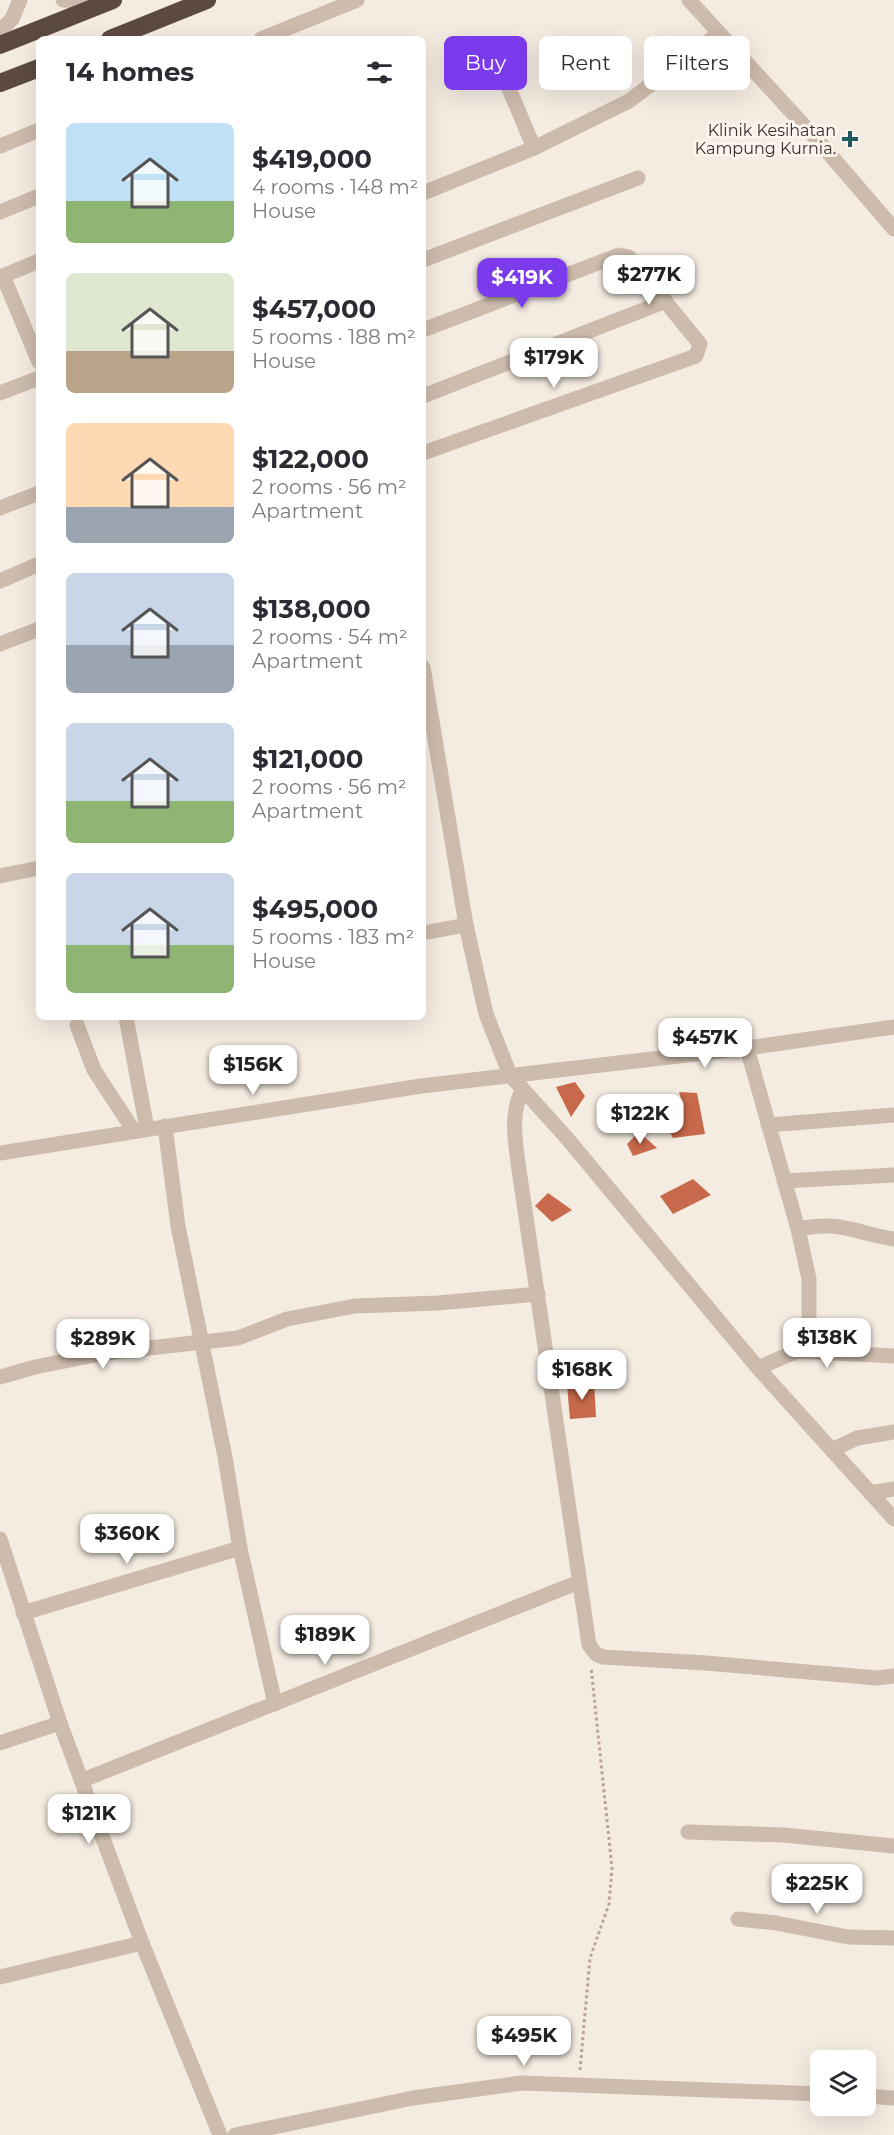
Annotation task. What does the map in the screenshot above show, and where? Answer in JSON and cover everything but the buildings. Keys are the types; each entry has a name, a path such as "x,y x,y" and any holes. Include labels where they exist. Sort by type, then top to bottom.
{"highway":[{"path":"117,36 207,0"},
{"path":"0,45 112,1"},
{"path":"0,83 36,69"}],"street":[{"path":"0,31 12,19 20,0"},
{"path":"63,0 112,1"},
{"path":"268,36 357,0"},
{"path":"689,0 820,143 894,229"},
{"path":"426,192 534,148 629,100 719,33"},
{"path":"510,90 534,148"},
{"path":"0,146 36,131"},
{"path":"426,259 638,178"},
{"path":"0,212 36,197"},
{"path":"426,329 608,257 619,255 629,257 698,338 700,351 696,356 426,452"},
{"path":"36,262 1,277 36,355"},
{"path":"426,395 666,301"},
{"path":"0,393 36,379"},
{"path":"0,508 36,493"},
{"path":"0,581 36,565"},
{"path":"0,644 36,630"},
{"path":"426,685 466,925 486,1014 510,1075 566,1137 758,1368 894,1519"},
{"path":"0,876 36,869"},
{"path":"426,932 466,925"},
{"path":"126,1020 140,1130"},
{"path":"77,1025 94,1070 140,1130"},
{"path":"0,1153 510,1075 747,1048 894,1027"},
{"path":"747,1048 798,1229 809,1279 809,1306 805,1338 797,1351"},
{"path":"523,1089 518,1098 514,1130 589,1645 596,1654 603,1657 706,1663 877,1678 894,1676"},
{"path":"768,1125 894,1115"},
{"path":"165,1126 177,1216 200,1341 225,1457 240,1548 275,1704"},
{"path":"784,1180 894,1175"},
{"path":"798,1229 825,1224 836,1225 894,1239"},
{"path":"0,1377 105,1353 237,1338 287,1319 355,1306 438,1303 538,1294"},
{"path":"758,1368 797,1351 894,1356"},
{"path":"832,1450 857,1438 894,1432"},
{"path":"870,1493 894,1489"},
{"path":"0,1539 60,1723 142,1943 220,2135"},
{"path":"23,1613 240,1548"},
{"path":"83,1780 579,1582"},
{"path":"0,1743 60,1723"},
{"path":"688,1832 784,1835 894,1846"},
{"path":"738,1920 776,1923 848,1937 894,1938"},
{"path":"0,1977 142,1943"},
{"path":"236,2135 468,2089 522,2083 810,2094"},
{"path":"876,2097 894,2098"}],"path":[{"path":"579,2085 590,1958 609,1904 612,1868 589,1645"}],"place":[{"name":"Klinik Kesihatan Kampung Kurnia.","path":"850,139"}]}
